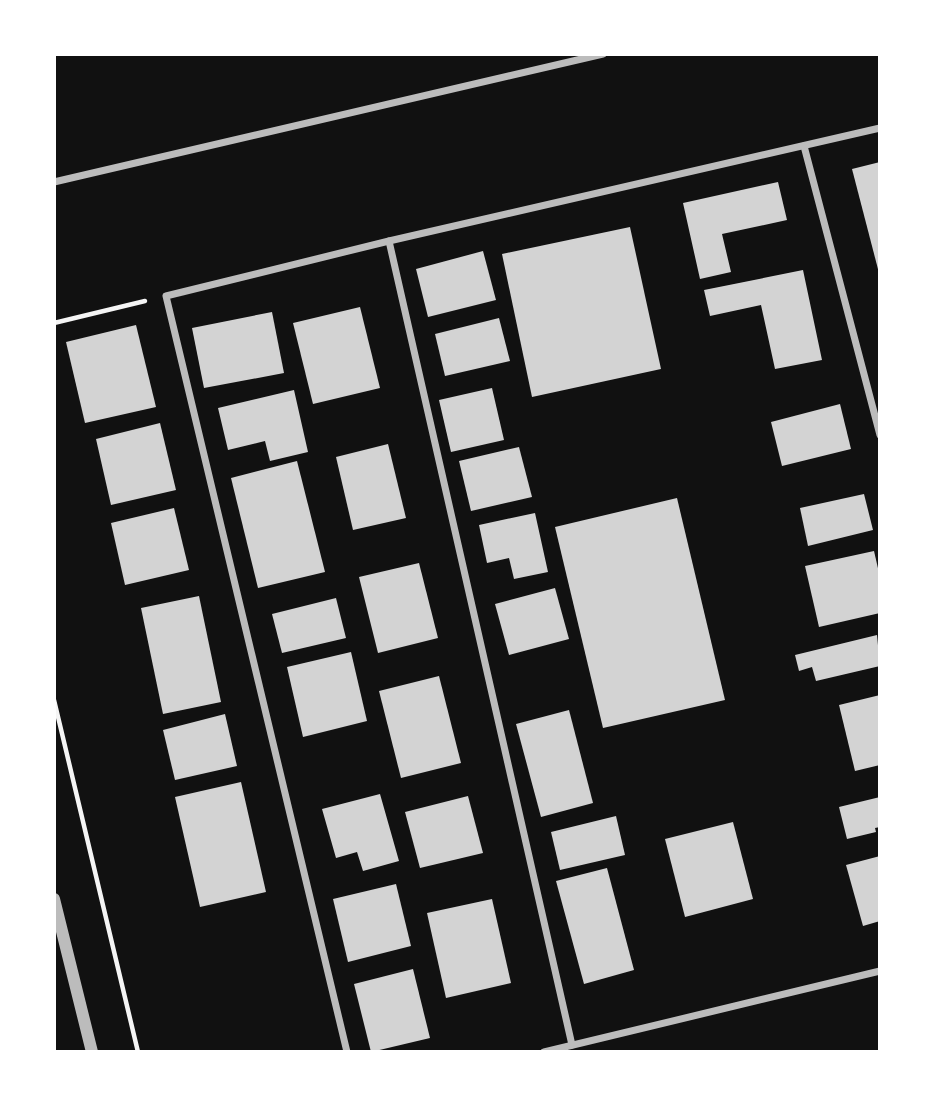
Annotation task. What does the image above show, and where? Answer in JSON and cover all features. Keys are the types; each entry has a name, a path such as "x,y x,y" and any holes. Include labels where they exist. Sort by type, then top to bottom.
{"street":[{"path":"54,182 603,54"},
{"path":"347,1052 166,296 389,241 880,128"},
{"path":"804,146 880,435"},
{"path":"389,241 572,1045"},
{"path":"54,899 92,1052"},
{"path":"544,1052 880,971"}],"path":[{"path":"54,323 166,296"},
{"path":"54,700 138,1052"}],"building":[{"path":"880,162 880,273 879,273 852,169"},
{"path":"778,182 787,220 722,234 731,272 700,279 683,203"},
{"path":"630,227 661,369 532,397 502,254"},
{"path":"483,251 496,300 428,317 416,269"},
{"path":"803,270 822,360 775,369 761,305 710,316 704,290"},
{"path":"360,307 380,388 313,404 293,323"},
{"path":"272,312 284,373 204,388 192,328"},
{"path":"499,318 510,361 445,376 435,334"},
{"path":"136,325 156,407 85,423 66,342"},
{"path":"492,388 504,440 451,452 439,400"},
{"path":"294,390 308,452 270,461 265,441 228,450 218,408"},
{"path":"840,404 851,449 782,466 771,422"},
{"path":"160,423 176,490 111,505 96,439"},
{"path":"388,444 406,518 353,530 336,457"},
{"path":"519,447 532,497 471,511 459,461"},
{"path":"297,461 325,572 258,588 231,478"},
{"path":"864,494 873,530 808,546 800,508"},
{"path":"677,498 725,700 603,728 555,527"},
{"path":"174,508 189,570 125,585 111,523"},
{"path":"535,513 548,572 514,579 509,558 487,563 479,525"},
{"path":"874,551 880,577 880,613 819,627 805,566"},
{"path":"419,563 438,638 378,653 359,577"},
{"path":"555,588 569,639 509,655 495,604"},
{"path":"199,596 221,702 163,714 141,608"},
{"path":"336,598 346,638 282,653 272,614"},
{"path":"877,635 880,666 816,681 812,667 799,671 795,655"},
{"path":"351,652 367,721 303,737 287,667"},
{"path":"439,676 461,763 401,778 379,691"},
{"path":"880,695 880,765 855,771 839,705"},
{"path":"569,710 593,803 541,817 516,724"},
{"path":"225,714 237,766 175,780 163,730"},
{"path":"241,782 266,892 200,907 175,797"},
{"path":"380,794 399,861 363,871 357,852 336,858 322,809"},
{"path":"468,796 483,853 420,868 405,812"},
{"path":"880,797 880,827 875,828 876,832 847,839 839,807"},
{"path":"616,816 625,855 560,870 551,832"},
{"path":"733,822 753,899 685,917 665,839"},
{"path":"880,856 880,921 863,926 846,865"},
{"path":"607,868 634,970 584,984 556,881"},
{"path":"396,884 411,946 348,962 333,899"},
{"path":"492,899 511,983 446,998 427,913"},
{"path":"413,969 430,1038 371,1052 354,984"}]}
